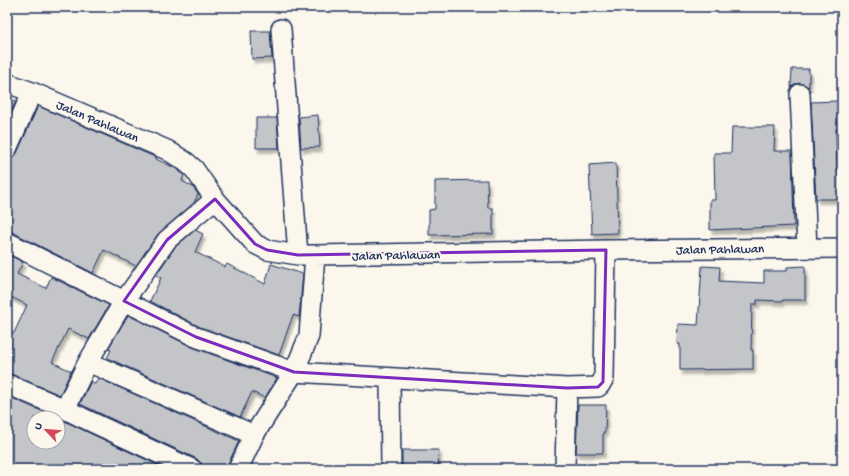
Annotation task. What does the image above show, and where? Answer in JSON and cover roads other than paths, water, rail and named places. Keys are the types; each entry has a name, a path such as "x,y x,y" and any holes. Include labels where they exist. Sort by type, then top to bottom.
{"street":[{"path":"238,469 254,435 294,372 309,336 307,255 281,29"},
{"name":"Jalan Pahlawan","path":"7,83 32,92 166,150 186,162 194,169 216,200 255,244 267,250 307,255 842,248"},
{"path":"7,148 32,92"},
{"path":"800,94 807,248"},
{"path":"65,409 88,362 124,301 167,240 216,200"},
{"path":"7,242 196,336 294,372 567,388 598,387 604,378 606,250"},
{"path":"88,362 254,435"},
{"path":"390,378 391,469"},
{"path":"7,384 65,409 192,469"},
{"path":"565,469 567,388"}]}
